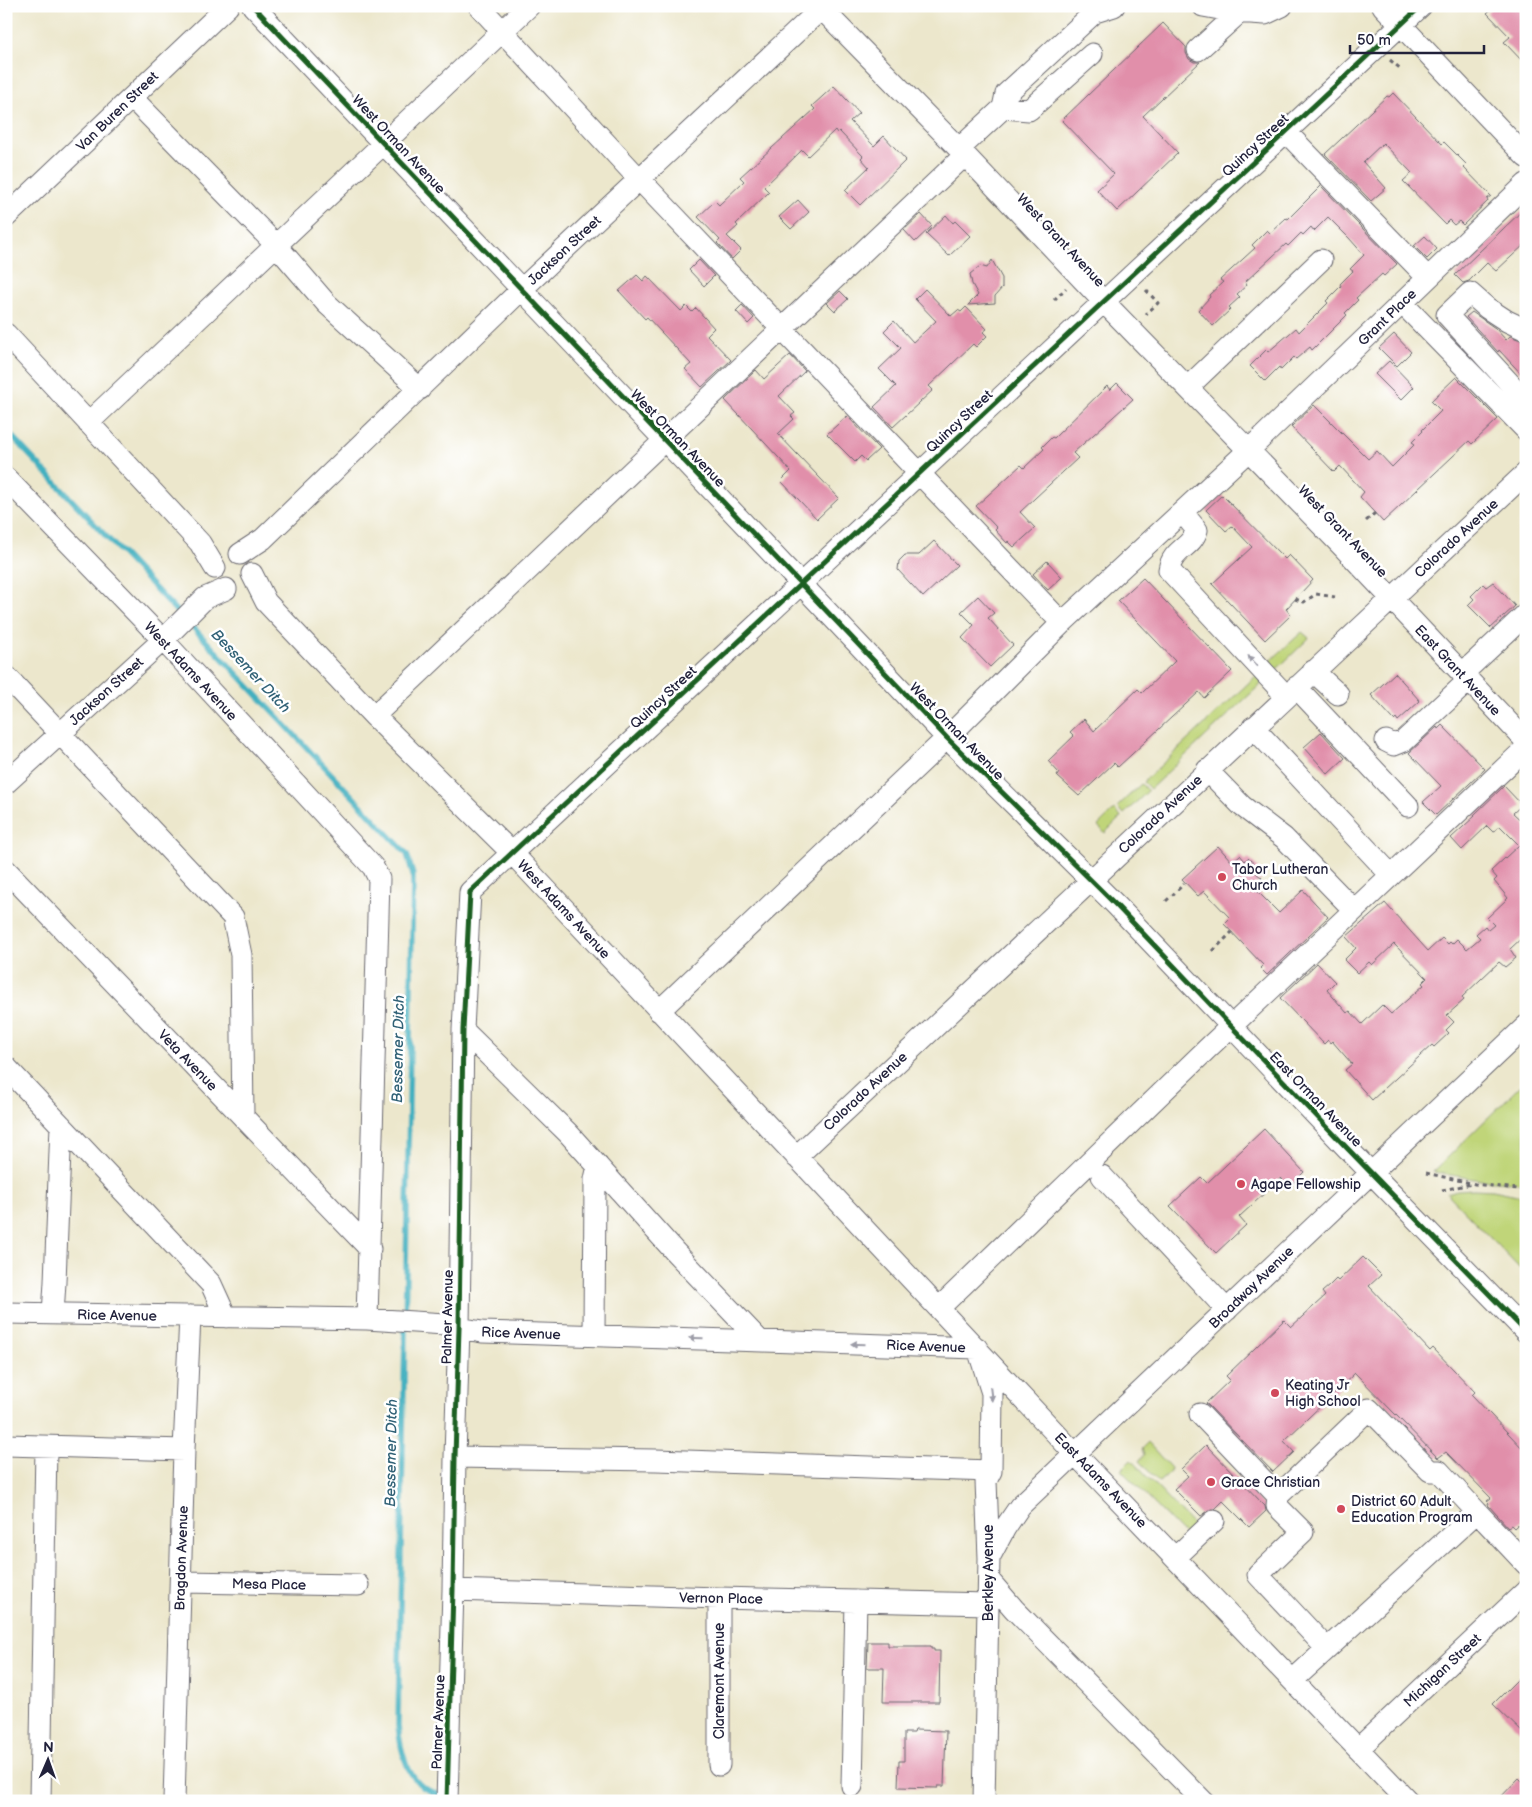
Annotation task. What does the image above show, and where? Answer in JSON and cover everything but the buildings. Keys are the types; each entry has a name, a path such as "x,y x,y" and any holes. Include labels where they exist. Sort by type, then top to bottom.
{"street":[{"name":"Van Buren Street","path":"6,217 228,6"},
{"name":"West Orman Avenue","path":"253,6 947,738 1091,880"},
{"path":"479,6 640,180 1062,623"},
{"path":"88,424 529,6"},
{"path":"374,716 782,330 962,152 1003,108 1006,94 1095,12 1114,6"},
{"path":"1202,6 1265,14 1282,6"},
{"path":"1383,6 1526,156"},
{"name":"Quincy Street","path":"512,853 1421,6"},
{"name":"West Grant Avenue","path":"822,7 1391,598"},
{"name":"Jackson Street","path":"6,783 169,634 264,539 522,289 822,7"},
{"path":"1198,50 1240,12"},
{"path":"1003,108 1030,110 1092,54"},
{"path":"132,98 276,245 326,303 420,389"},
{"path":"1286,132 1428,278"},
{"name":"Grant Place","path":"660,1011 947,738 1062,623 1249,450 1526,184"},
{"path":"1188,387 1321,260"},
{"path":"1526,330 1487,308 1470,293 1447,315 1526,401"},
{"path":"1402,302 1526,430"},
{"name":"West Adams Avenue","path":"6,334 200,543 266,602 374,716 512,853 796,1156"},
{"name":"Colorado Avenue","path":"796,1156 1526,473"},
{"name":"West Adams Avenue","path":"6,478 169,634 373,868 379,879 370,1249"},
{"path":"1182,512 1197,530 1196,537 1171,560 1169,570 1408,806"},
{"name":"East Grant Avenue","path":"1391,598 1526,741"},
{"path":"1386,741 1394,745 1404,741 1526,614"},
{"path":"1314,670 1338,694"},
{"path":"6,676 233,918 240,954 243,1117"},
{"path":"1253,728 1391,875"},
{"path":"939,1308 1231,1026 1526,748"},
{"path":"1207,770 1242,806 1284,838 1354,910"},
{"name":"Palmer Avenue","path":"448,1794 454,1457 459,1328 463,1030 470,892 512,853"},
{"name":"Veta Avenue","path":"6,870 370,1249"},
{"name":"East Orman Avenue","path":"1091,880 1526,1332"},
{"name":"Broadway Avenue","path":"989,1558 1005,1528 1020,1506 1076,1455 1370,1172 1526,1026"},
{"path":"463,1030 568,1133 676,1253 759,1340"},
{"path":"6,1067 212,1284 226,1317"},
{"path":"53,1314 61,1125"},
{"name":"East Adams Avenue","path":"796,1156 1076,1455 1408,1801"},
{"path":"594,1335 595,1179 598,1166"},
{"path":"1102,1176 1227,1310"},
{"path":"367,1319 370,1249"},
{"name":"Rice Avenue","path":"6,1313 367,1319 445,1324 482,1332 977,1348"},
{"name":"Bragdon Avenue","path":"174,1801 184,1450 190,1316"},
{"name":"Berkley Avenue","path":"977,1348 992,1392 991,1471 986,1481 989,1604 984,1801"},
{"path":"1327,1649 1258,1575 1303,1532 1277,1506 1278,1496 1369,1409 1430,1470 1439,1471 1526,1564"},
{"path":"1200,1414 1278,1496"},
{"path":"6,1445 184,1450"},
{"path":"40,1801 46,1447"},
{"path":"454,1457 656,1460 991,1471"},
{"path":"1292,1680 1477,1512"},
{"path":"1175,1558 1214,1521"},
{"path":"989,1580 1014,1610 1203,1801"},
{"name":"Mesa Place","path":"181,1582 358,1585"},
{"name":"Vernon Place","path":"453,1590 989,1604"},
{"name":"Michigan Street","path":"1358,1748 1526,1590"},
{"name":"Claremont Avenue","path":"719,1598 719,1764"},
{"path":"852,1786 856,1601"}],"path":[{"path":"1390,60 1402,70"},
{"path":"1054,300 1066,288"},
{"path":"1146,290 1158,303 1146,314"},
{"path":"1366,521 1375,513"},
{"path":"1295,599 1304,602 1316,594 1334,597"},
{"path":"1166,901 1184,884"},
{"path":"1213,951 1232,932"},
{"path":"1426,1173 1475,1184 1526,1190"},
{"path":"1442,1190 1475,1184"}],"green space":[{"path":"1302,632 1309,638 1277,669 1268,663"},
{"path":"1257,675 1262,683 1150,789 1143,782"},
{"path":"1141,784 1148,791 1124,814 1117,807"},
{"path":"1114,810 1121,817 1105,833 1098,826"},
{"path":"1526,1080 1526,1183 1480,1180 1433,1172"},
{"path":"1473,1189 1493,1190 1526,1197 1526,1275 1447,1193"},
{"path":"1148,1443 1171,1468 1170,1472 1159,1482 1139,1461 1144,1455 1142,1449"},
{"path":"1131,1460 1196,1528 1187,1537 1121,1470"}],"waterway":[{"name":"Bessemer Ditch","path":"6,430 181,616"},
{"name":"Bessemer Ditch","path":"188,622 407,854 413,875 398,1726 402,1751 413,1776 424,1788 443,1796"}],"cycle path":[{"path":"253,6 947,738 1116,905 1347,1148 1526,1332"},
{"path":"447,1801 459,1328 463,1030 470,892 1421,6"}],"place":[{"name":"Tabor Lutheran Church","path":"1222,877"},
{"name":"Agape Fellowship","path":"1241,1184"},
{"name":"Keating Jr High School","path":"1275,1393"},
{"name":"Grace Christian","path":"1211,1482"},
{"name":"District 60 Adult Education Program","path":"1341,1509"}]}
